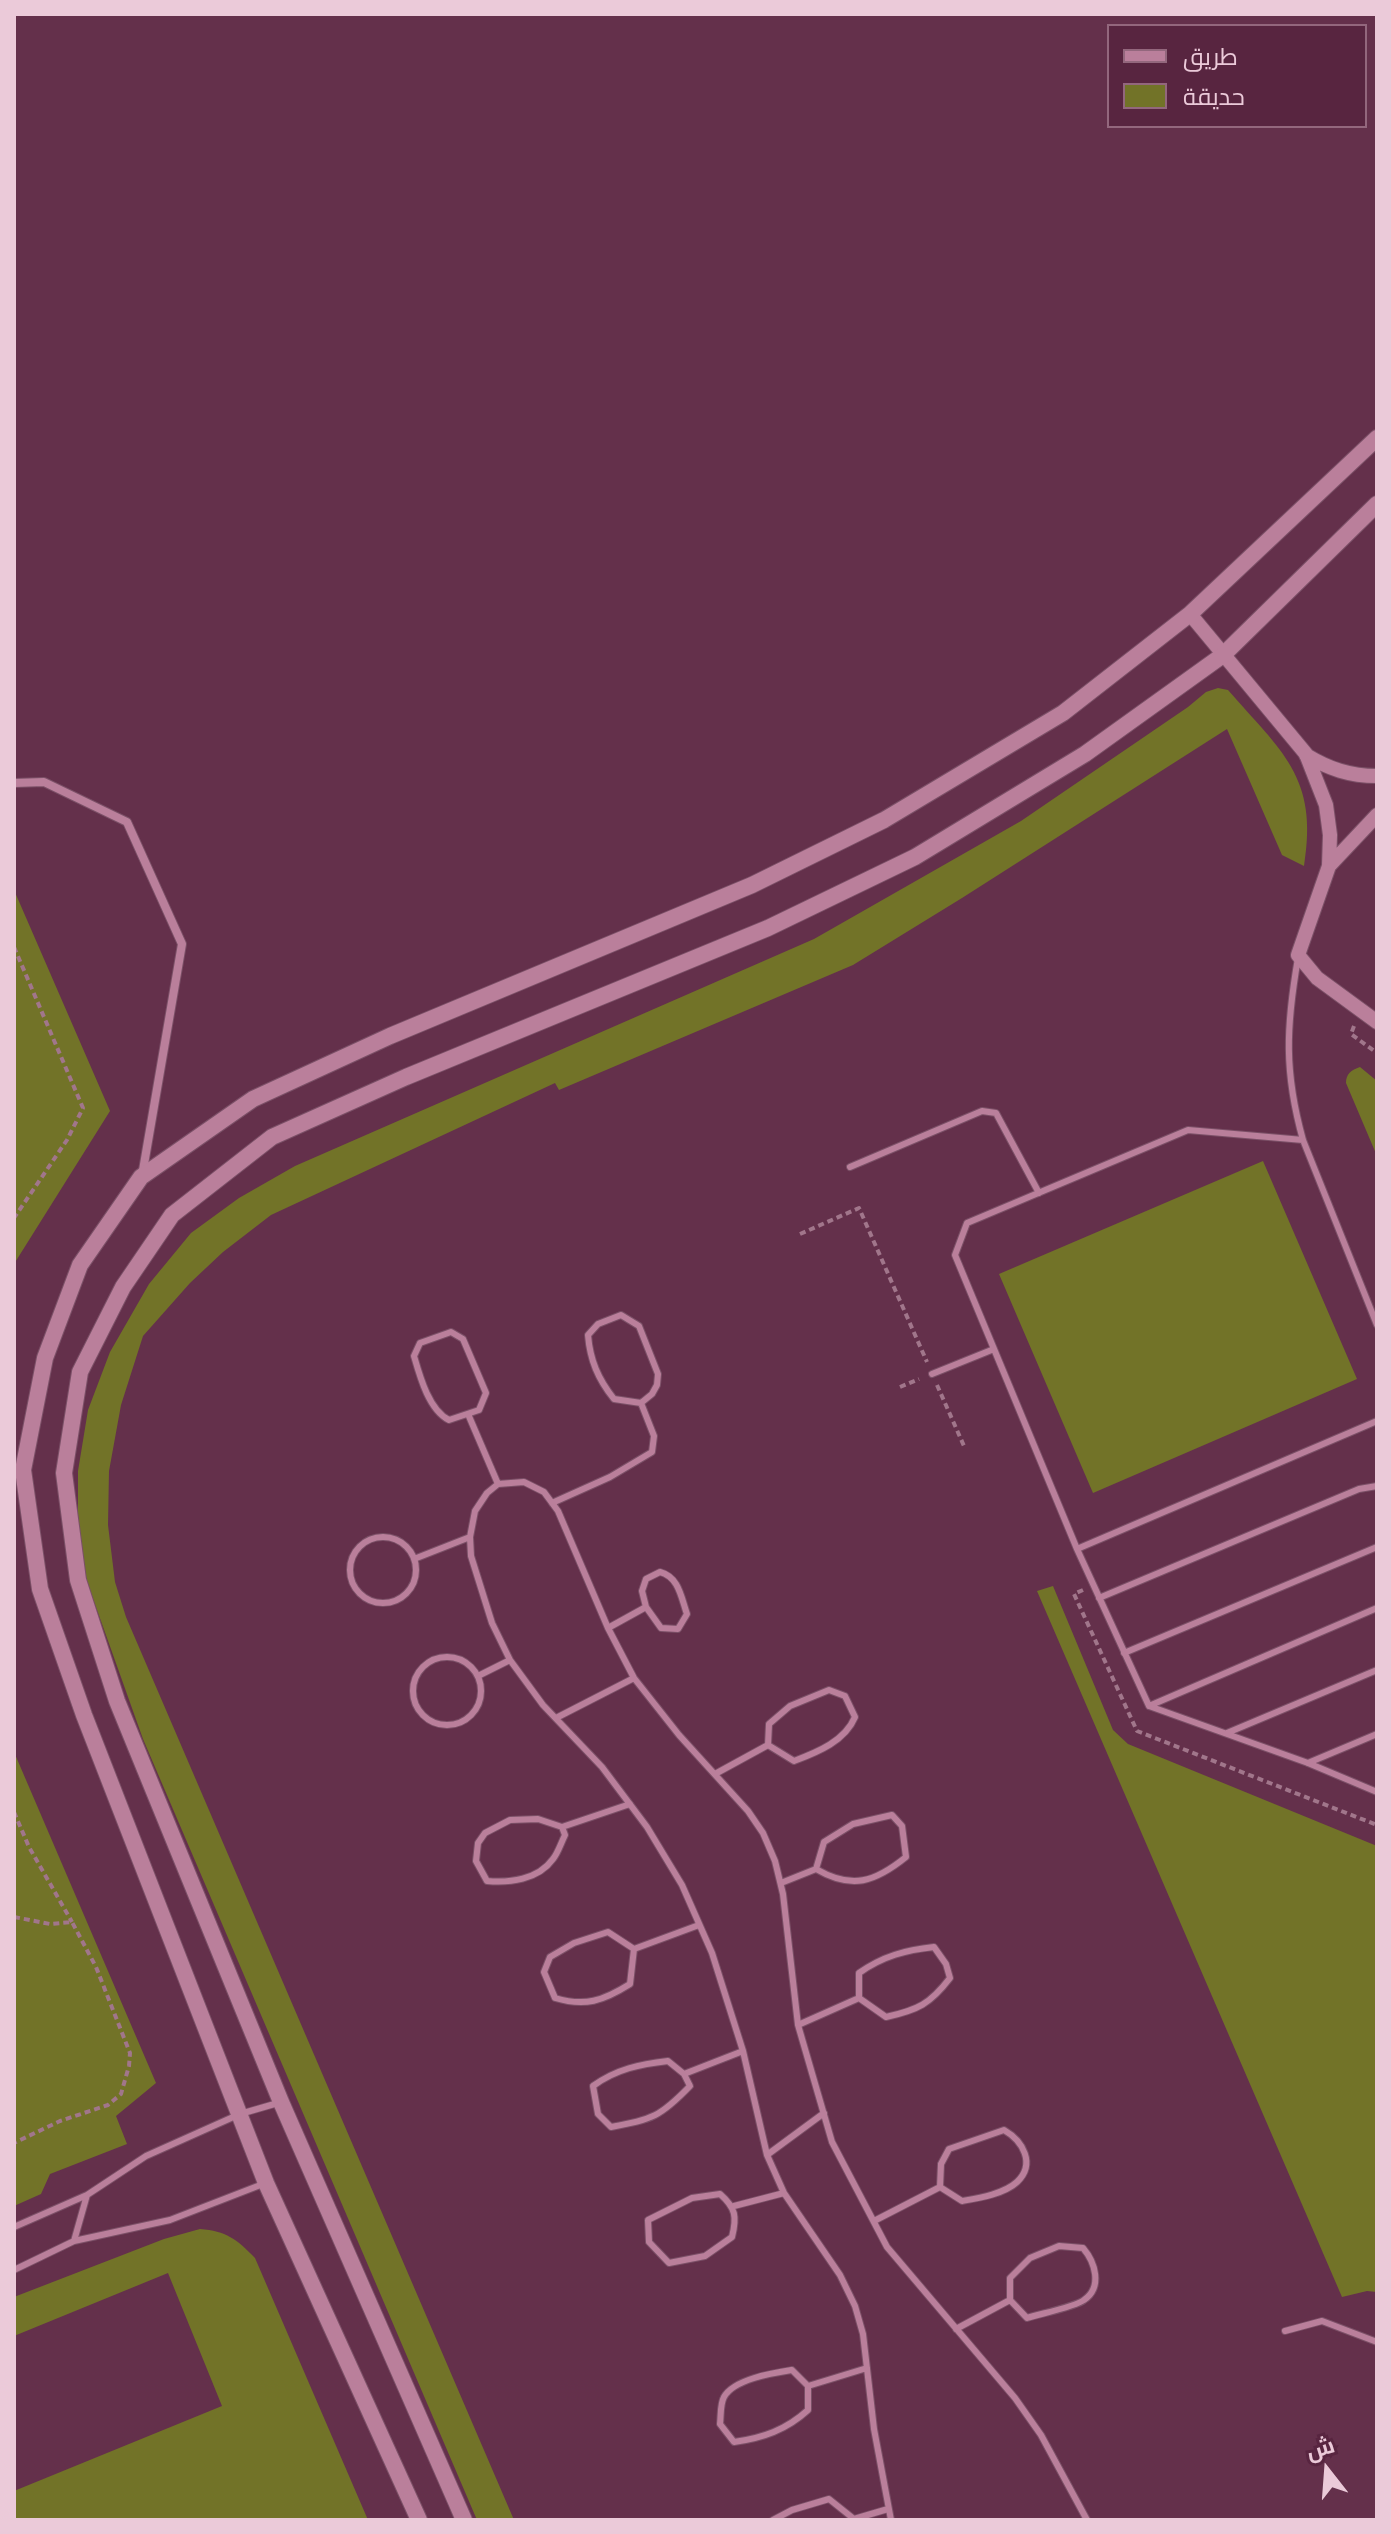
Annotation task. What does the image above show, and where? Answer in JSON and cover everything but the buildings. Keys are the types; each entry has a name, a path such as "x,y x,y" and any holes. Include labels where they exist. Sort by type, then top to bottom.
{"main road":[{"path":"419,2520 266,2183 84,1715 40,1589 23,1470 45,1358 80,1265 141,1177 253,1099 390,1036 752,885 884,820 1063,713 1190,614 1377,438"},
{"path":"464,2520 281,2102 117,1701 78,1580 64,1473 80,1372 123,1287 172,1215 272,1137 406,1077 768,928 915,857 1085,754 1223,655 1377,504"}],"street":[{"path":"1190,614 1306,754 1326,805 1330,835 1329,866 1298,955 1317,978 1377,1022"},
{"path":"1306,754 1335,770 1377,776"},
{"path":"14,783 44,782 127,822 182,944 141,1177"},
{"path":"1329,866 1377,815"}],"lane":[{"path":"1298,955 1288,1015 1287,1047 1294,1110 1303,1140 1377,1325"},
{"path":"850,1167 982,1111 996,1113 1039,1193"},
{"path":"1303,1140 1188,1130 967,1223 955,1255 1077,1549 1149,1706 1308,1763 1377,1792"},
{"path":"621,1315 639,1326 658,1374 652,1394 641,1403 614,1399 603,1386 590,1356 588,1335 598,1324 621,1315"},
{"path":"451,1332 463,1339 486,1393 479,1410 468,1414 449,1420 439,1415 420,1377 414,1356 420,1343 451,1332"},
{"path":"932,1374 994,1349"},
{"path":"552,1503 610,1477 652,1452 654,1436 641,1403"},
{"path":"468,1414 498,1484"},
{"path":"1077,1549 1377,1421"},
{"path":"891,2520 874,2429 863,2334 855,2306 840,2275 784,2193 767,2155 729,2000 682,1885 647,1827 602,1767 556,1718 510,1660 479,1588 470,1537 475,1511 487,1493 498,1484 524,1482 544,1492 558,1511 608,1628 634,1678 748,1811 763,1833 781,1883 798,2025 832,2142 887,2247 1015,2398 1041,2435 1087,2520"},
{"path":"1099,1598 1359,1489 1377,1486"},
{"path":"414,1559 470,1537"},
{"path":"372,1538 393,1538 410,1550 414,1559 416,1571 408,1591 389,1602 367,1599 352,1583 350,1572 355,1551 372,1538"},
{"path":"1124,1653 1377,1547"},
{"path":"660,1572 670,1575 676,1583 687,1614 678,1629 661,1628 646,1607 642,1591 646,1579 660,1572"},
{"path":"608,1628 646,1607"},
{"path":"1149,1706 1377,1608"},
{"path":"439,1658 462,1660 478,1676 481,1698 470,1717 461,1723 450,1726 429,1720 415,1703 415,1681 420,1671 439,1658"},
{"path":"478,1676 510,1660"},
{"path":"1227,1733 1377,1670"},
{"path":"556,1718 634,1678"},
{"path":"829,1690 845,1696 855,1717 849,1731 817,1753 794,1761 768,1745 769,1724 790,1706 829,1690"},
{"path":"1308,1763 1377,1734"},
{"path":"715,1774 768,1745"},
{"path":"562,1827 565,1835 552,1861 532,1875 508,1883 487,1881 476,1861 478,1843 485,1833 510,1820 538,1819 562,1827 630,1804"},
{"path":"892,1815 902,1826 906,1857 887,1872 861,1882 832,1878 816,1869 824,1842 853,1824 892,1815"},
{"path":"781,1883 816,1869"},
{"path":"634,1949 699,1925"},
{"path":"608,1932 634,1949 630,1984 611,1996 576,2005 555,1998 544,1972 550,1957 574,1943 608,1932"},
{"path":"934,1947 946,1964 950,1978 934,1999 905,2013 886,2017 859,1998 859,1973 876,1961 907,1950 934,1947"},
{"path":"798,2025 859,1998"},
{"path":"684,2074 743,2051"},
{"path":"668,2061 684,2074 690,2086 672,2106 649,2120 611,2127 598,2114 593,2086 605,2077 641,2064 668,2061"},
{"path":"14,2227 87,2195 146,2156 240,2114 281,2102"},
{"path":"767,2155 824,2113"},
{"path":"1004,2130 1015,2136 1026,2151 1026,2168 1016,2183 986,2197 962,2201 940,2187 941,2164 949,2149 1004,2130"},
{"path":"14,2270 74,2241 170,2220 266,2183"},
{"path":"874,2221 940,2187"},
{"path":"734,2206 784,2193"},
{"path":"720,2194 734,2206 736,2221 732,2237 705,2256 669,2263 649,2242 648,2220 668,2208 692,2198 720,2194"},
{"path":"74,2241 87,2195"},
{"path":"1059,2246 1083,2248 1094,2261 1095,2284 1085,2300 1027,2318 1010,2300 1010,2278 1030,2258 1059,2246"},
{"path":"956,2329 1010,2300"},
{"path":"1285,2331 1322,2321 1377,2342"},
{"path":"808,2386 867,2368"},
{"path":"792,2370 808,2386 808,2410 795,2423 764,2438 734,2442 720,2424 723,2398 732,2388 765,2374 792,2370"},
{"path":"773,2520 792,2510 829,2499 854,2520 888,2509"}],"path":[{"path":"14,947 83,1108 67,1140 14,1218"},
{"path":"800,1234 859,1208 964,1446"},
{"path":"900,1387 932,1374"},
{"path":"14,1812 29,1847 96,1967 130,2053 121,2094 108,2105 60,2121 14,2143"},
{"path":"14,1917 50,1924 72,1922"}],"green space":[{"path":"1218,688 1228,690 1292,768 1301,787 1306,810 1304,866 1282,855 1227,729 853,965 559,1090 555,1083 271,1215 223,1252 190,1283 143,1336 121,1405 109,1471 108,1525 115,1582 126,1617 514,2520 477,2520 143,1739 86,1579 78,1516 78,1471 88,1410 110,1352 149,1284 191,1233 239,1198 295,1166 814,939 1021,821 1206,692"},
{"path":"14,890 110,1111 14,1264"},
{"path":"1360,1067 1377,1081 1377,1156 1346,1083 1350,1073"},
{"path":"1263,1161 1357,1379 1093,1493 999,1274"},
{"path":"1053,1586 1113,1730 1128,1744 1377,1846 1377,2292 1367,2291 1342,2297 1037,1591"},
{"path":"14,1752 156,2083 116,2116 127,2144 50,2174 41,2194 14,2206"},
{"path":"200,2229 230,2237 255,2258 368,2520 14,2520 14,2491 222,2406 168,2273 14,2336 14,2297 164,2239"}]}
